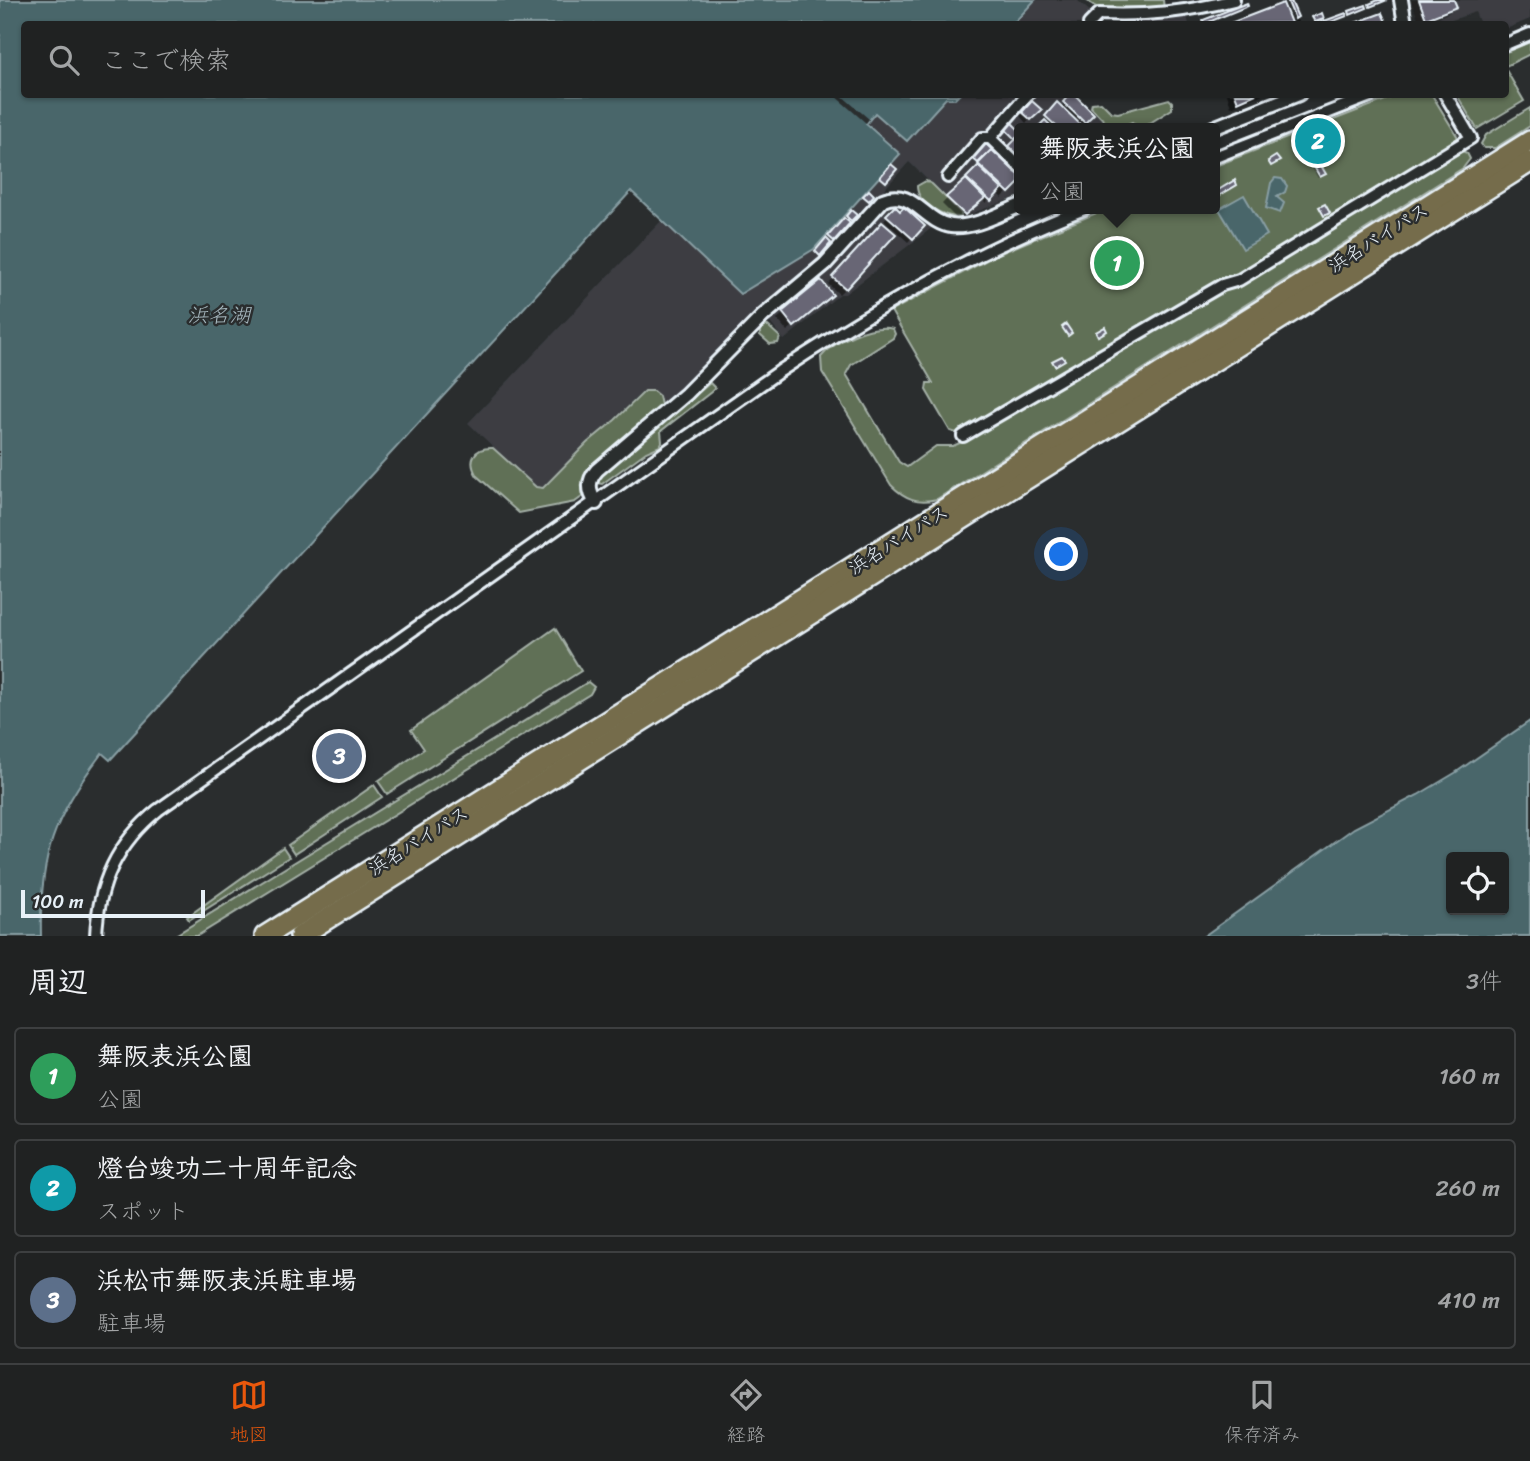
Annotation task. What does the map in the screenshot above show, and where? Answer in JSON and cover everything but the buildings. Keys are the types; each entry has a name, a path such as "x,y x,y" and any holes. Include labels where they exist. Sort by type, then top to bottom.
{"highway":[{"name":"浜名バイパス","path":"300,936 1530,141"},
{"name":"浜名バイパス","path":"265,936 1530,162"}],"street":[{"path":"1092,21 1099,13 1162,14 1193,11 1234,0"},
{"path":"1401,0 1404,21"},
{"path":"1509,43 1530,34"},
{"path":"990,138 1025,98"},
{"path":"1220,125 1288,98"},
{"path":"1220,155 1365,98"},
{"path":"963,436 1222,285 1239,280 1471,138 1447,98"},
{"path":"948,177 982,138 990,138 1014,161"},
{"path":"596,503 589,490 589,482 597,470 686,394 769,310 825,264 883,200 890,197 905,198 934,220 952,226 971,225 1014,207"},
{"path":"96,936 97,913 105,879 121,848 144,821 780,371 891,301 992,247 1072,214"}],"shaded area":[{"path":"1035,0 1077,0 1093,14 1087,21 1016,21"},
{"path":"1411,0 1530,0 1530,19 1509,28 1509,21 1479,21 1475,12 1450,21 1419,21"},
{"path":"1187,16 1188,21 1131,21"},
{"path":"946,98 1078,98 1106,123 1014,123 1014,198 965,216 909,162 820,260 765,305 672,399 657,411 659,396 653,391 645,391 639,395 543,488 536,487 468,423 662,220 740,294 899,154 866,123 876,112"},
{"path":"892,203 908,207 933,227 845,294 840,294 784,340 768,320 829,269"}],"green space":[{"path":"1086,0 1163,0 1164,9 1099,9"},
{"path":"1530,42 1530,54 1509,64 1509,51"},
{"path":"1509,75 1524,101 1477,129 1459,98 1509,98"},
{"path":"1390,98 1434,98 1459,139 1237,275 1220,280 957,433 950,431 926,390 927,383 933,383 891,311 996,255 1094,214 1220,214 1220,164"},
{"path":"1169,99 1172,102 1172,109 1150,123 1106,123 1091,107 1092,103 1101,102 1111,112 1118,113"},
{"path":"1530,108 1530,126 1495,148 1484,148 1481,144 1486,135"},
{"path":"1462,151 1467,153 1470,159 1463,168 937,499 912,499 891,485 822,372 821,357 835,345 865,331 893,329 893,338 851,365 846,374 899,462 907,467 936,446 953,446 962,442"},
{"path":"926,181 961,213 961,217 933,209 922,199 917,186"},
{"path":"768,326 780,337 778,343 770,344 760,335 760,328"},
{"path":"710,383 715,388 711,392 661,431 660,446 646,452 602,484 597,483 601,475"},
{"path":"645,391 653,391 659,396 661,405 586,472 582,497 575,502 519,513 477,476 474,470 473,460 477,452 493,448 536,487 543,488 587,443"},
{"path":"555,628 581,671 387,794 378,781 424,749 411,730"},
{"path":"588,682 594,687 590,694 197,936 174,936"},
{"path":"374,785 382,797 294,854 288,845"},
{"path":"283,848 289,857 189,920 187,917"}],"water":[{"name":"浜名湖","path":"0,0 1035,0 1016,21 21,21 21,98 946,98 907,141 875,113 866,124 900,154 814,249 740,294 631,191 110,760 102,753 72,797 53,838 43,883 41,936 0,936"},
{"path":"1275,178 1282,179 1287,186 1285,192 1277,197 1284,203 1280,213 1266,208 1271,183"},
{"path":"1244,195 1267,235 1243,249 1220,208"},
{"path":"1530,721 1530,936 1204,936 1354,828 1418,795"}],"pier":[{"path":"837,98 844,98 869,119 866,123"}],"place":[{"name":"燈台竣功二十周年記念","path":"1318,141"},
{"name":"舞阪表浜公園","path":"1117,263"},
{"name":"浜松市舞阪表浜駐車場","path":"339,756"}]}
